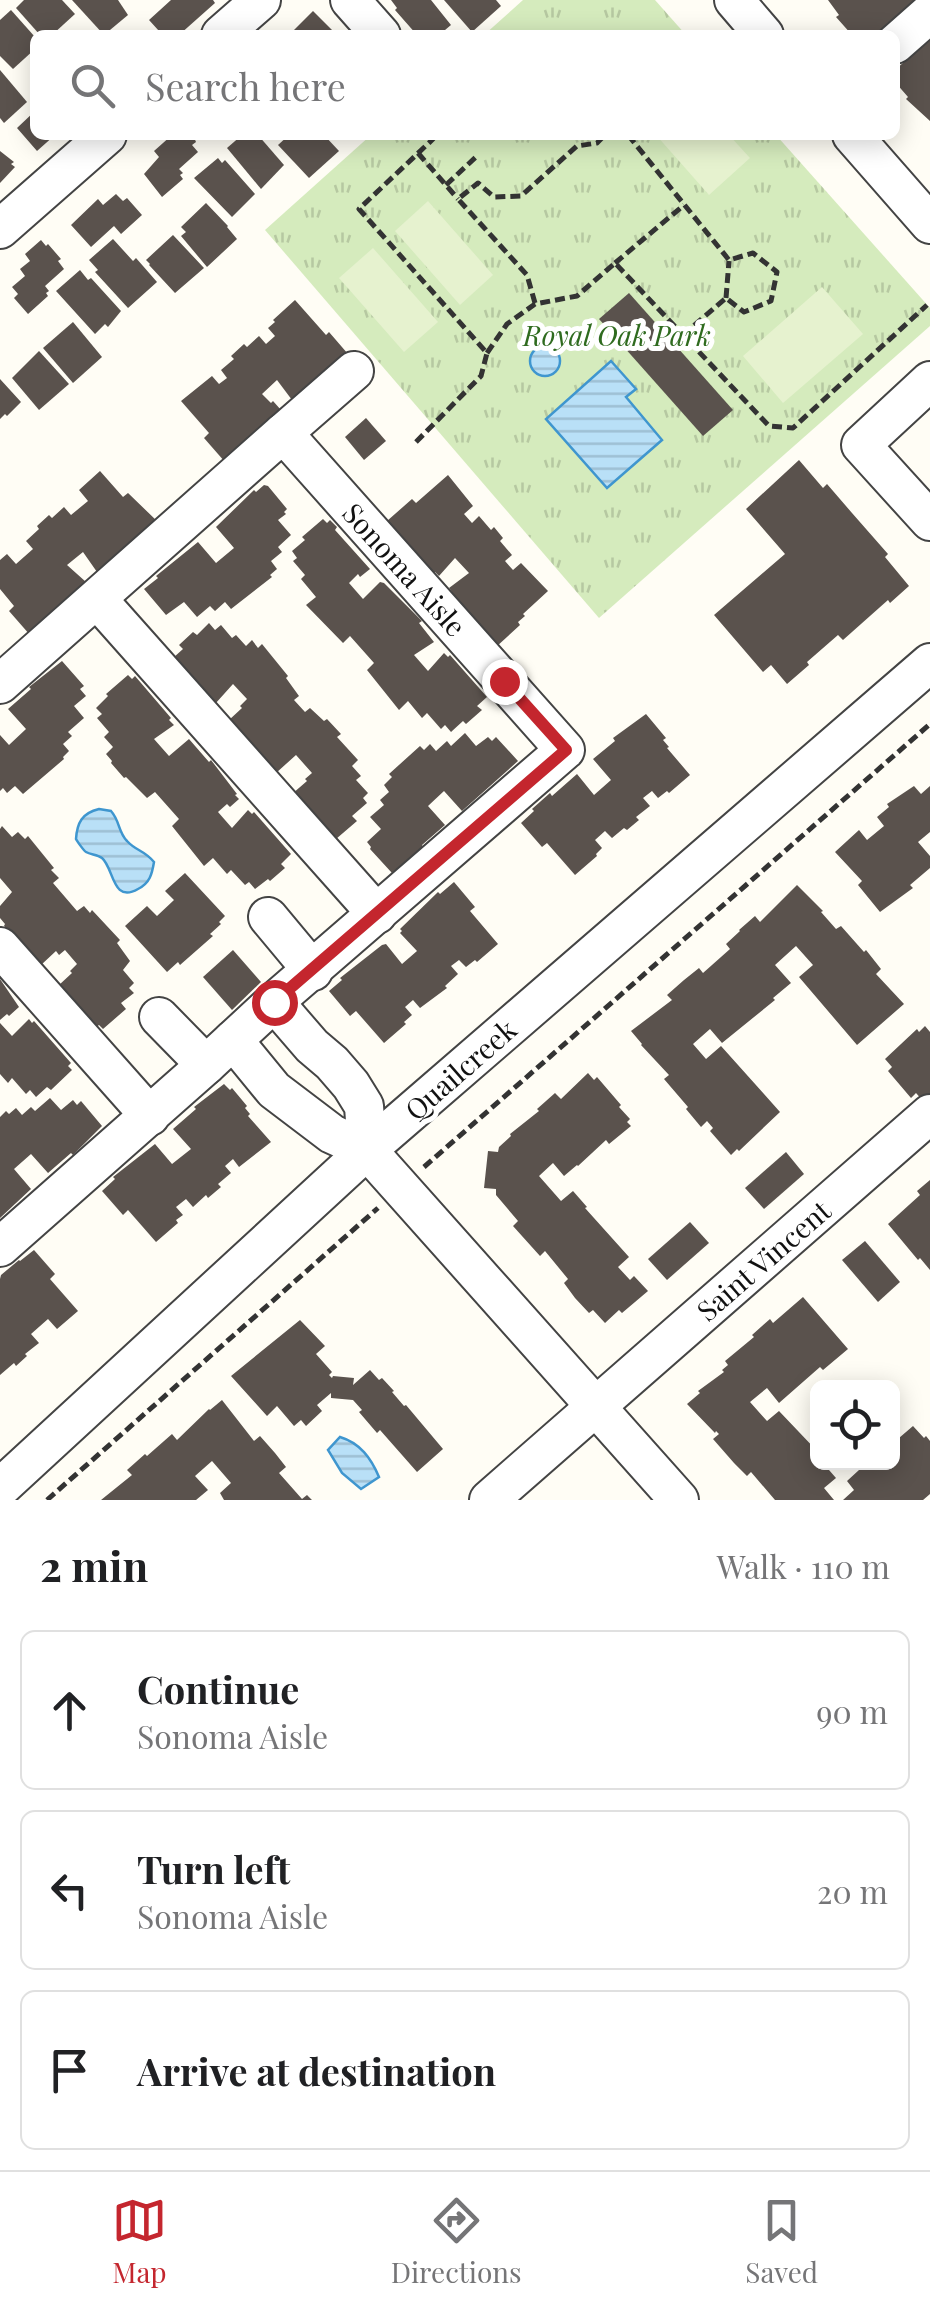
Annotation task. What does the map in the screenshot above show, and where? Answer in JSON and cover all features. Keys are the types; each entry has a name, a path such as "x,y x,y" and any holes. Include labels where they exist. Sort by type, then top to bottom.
{"street":[{"path":"227,30 260,0"},
{"path":"350,0 377,30"},
{"path":"734,0 760,30"},
{"path":"900,40 930,13"},
{"path":"0,229 101,140"},
{"path":"856,140 930,224"},
{"path":"0,684 354,371"},
{"path":"927,391 861,445 930,521"},
{"name":"Sonoma Aisle","path":"0,1246 566,750 283,433"},
{"path":"97,599 377,914"},
{"name":"Quailcreek","path":"0,1488 367,1150 930,662"},
{"path":"268,917 313,971"},
{"path":"0,947 150,1116"},
{"path":"274,1002 351,1085 364,1106 367,1150"},
{"path":"159,1017 220,1053 332,1134 367,1150 679,1500"},
{"name":"Saint Vincent","path":"489,1500 930,1114"}],"path":[{"path":"432,140 358,210 487,353"},
{"path":"458,199 478,183 494,197 521,196 577,146 600,140"},
{"path":"632,140 729,260 726,298 683,335"},
{"path":"418,153 527,275 535,304"},
{"path":"446,185 477,156"},
{"path":"416,442 482,376 487,353 507,324 535,304 577,296 684,204"},
{"path":"726,298 744,312 772,301 777,272 753,253 729,260"},
{"path":"616,263 769,426 793,428 928,304"},
{"path":"47,1500 930,724"}],"green space":[{"path":"523,0 655,0 682,30 490,30"},
{"name":"Royal Oak Park","path":"365,140 780,140 930,308 930,326 599,618 265,230"},
{"path":"660,140 734,140 750,158 709,195"},
{"path":"428,201 493,275 460,305 395,231"},
{"path":"373,248 438,322 404,352 339,278"},
{"path":"822,287 863,334 783,403 743,356"}],"water":[{"path":"545,346 556,350 560,361 556,372 545,376 534,372 530,361 534,350"},
{"path":"611,361 636,389 626,397 662,440 607,488 546,419"},
{"path":"99,809 111,811 127,841 154,862 150,878 138,889 123,892 118,888 102,858 86,852 76,839 82,819"},
{"path":"340,1437 364,1452 379,1477 361,1489 342,1473 328,1450"}],"building":[{"path":"24,0 62,0 75,14 57,30 36,30 16,8"},
{"path":"72,0 118,0 128,15 110,30 99,30"},
{"path":"171,0 215,3 185,30 158,30 149,20"},
{"path":"391,0 431,0 451,25 445,30 413,30"},
{"path":"444,0 496,0 501,6 470,30"},
{"path":"828,0 916,0 883,30 848,30 836,17 839,15"},
{"path":"11,10 30,31 30,54 13,69 0,56 0,20"},
{"path":"313,11 332,30 294,30"},
{"path":"930,39 930,121 906,99 900,88 900,66"},
{"path":"0,70 27,102 4,123 0,118"},
{"path":"30,116 30,140 49,140 37,151 17,128"},
{"path":"166,140 195,140 192,145 198,152 179,169 183,179 162,197 144,174 159,157 154,151"},
{"path":"236,140 262,140 284,165 261,189 227,148"},
{"path":"284,140 329,140 339,151 309,178 278,145"},
{"path":"0,151 15,167 0,183"},
{"path":"218,158 222,163 225,160 255,194 232,217 194,178"},
{"path":"116,194 123,201 127,198 142,215 121,234 114,226 91,247 71,225 98,199 103,205"},
{"path":"206,203 237,239 207,267 181,236 186,232 181,227"},
{"path":"173,235 204,268 175,293 146,260"},
{"path":"113,239 157,282 128,308 89,260"},
{"path":"41,240 61,259 58,261 64,269 45,286 48,296 28,314 14,298 18,294 12,287 25,276 20,269 30,261 25,254"},
{"path":"80,270 121,311 108,327 105,324 95,334 56,291"},
{"path":"629,293 733,410 703,436 599,319"},
{"path":"295,300 348,354 292,400 277,380 262,394 281,410 278,415 225,462 204,438 209,433 181,401 212,376 219,384 227,378 221,370 244,344 247,347 259,336 266,344 275,336 268,328 273,320"},
{"path":"73,322 102,357 73,383 43,348"},
{"path":"39,351 69,384 39,410 12,378"},
{"path":"0,379 21,402 0,419"},
{"path":"366,418 386,441 364,460 345,437"},
{"path":"799,460 823,488 827,484 888,554 885,557 909,586 843,640 838,635 787,684 771,665 763,672 714,615 785,554 746,509"},
{"path":"100,471 123,497 128,493 158,522 102,572 97,572 83,552 67,565 86,582 30,635 9,611 14,606 0,589 0,560 7,554 16,564 33,549 26,541 49,515 52,518 64,507 71,515 88,501 79,490"},
{"path":"448,475 473,506 464,514 472,523 479,516 491,530 494,527 512,555 505,561 513,570 521,563 548,591 496,647 450,594 449,588 469,573 455,558 439,576 433,574 387,521 412,499 416,503"},
{"path":"264,485 287,509 278,520 291,535 278,547 282,552 271,561 277,569 272,577 231,609 225,602 215,611 210,606 197,617 184,602 166,615 144,589 198,542 216,563 234,548 216,527"},
{"path":"323,519 337,527 335,530 370,569 349,583 363,599 380,582 384,583 422,621 419,623 434,642 414,655 428,671 444,653 450,655 487,697 477,706 482,710 466,724 463,721 451,732 445,725 441,729 427,713 422,718 408,701 399,710 367,670 374,663 350,636 343,643 306,605 316,597 301,579 305,575 293,561 297,558 292,551"},
{"path":"209,623 215,630 221,625 246,646 252,640 258,648 262,644 288,676 299,696 294,700 305,712 310,708 324,721 327,719 358,760 352,766 361,776 356,780 368,793 363,798 367,803 352,816 357,821 336,839 292,794 312,773 296,755 276,773 229,720 247,699 233,684 215,704 173,658 183,649 179,645"},
{"path":"62,661 84,686 80,689 86,696 74,706 84,718 68,732 72,736 63,744 69,751 23,794 15,786 7,793 3,788 0,791 0,735 9,745 26,729 8,709"},
{"path":"128,675 132,679 135,676 171,718 174,725 154,739 169,756 189,739 237,794 239,799 218,812 232,828 248,810 254,812 291,854 281,864 285,868 270,881 255,889 249,882 245,885 231,870 227,874 213,858 204,866 172,826 179,819 155,792 147,798 111,763 106,754 113,747 104,737 109,732 97,718 102,714 96,708"},
{"path":"646,714 690,775 669,793 658,798 652,791 643,798 650,806 627,830 624,828 612,838 605,831 595,840 602,848 597,856 575,875 547,843 542,847 521,823 550,793 552,796 577,774 594,795 611,780 593,759 615,741 613,738"},
{"path":"465,733 476,746 488,737 492,741 496,737 518,761 462,811 444,791 428,806 445,825 392,873 367,842 381,829 370,817 384,805 380,800 389,792 384,785 392,777 389,774 420,746 424,750 430,744 436,751 447,741 451,746"},
{"path":"914,786 921,794 930,786 930,832 918,842 930,856 930,868 910,885 913,888 880,912 858,885 862,881 835,852 859,830 867,840 884,826 877,817 889,807 887,804"},
{"path":"2,826 12,837 18,832 25,839 28,836 54,868 51,870 59,878 53,883 77,911 84,906 90,913 92,910 120,940 117,943 130,961 123,970 134,983 129,988 134,993 121,1003 126,1009 103,1029 99,1025 95,1028 59,985 77,964 65,950 59,955 56,951 41,965 0,918 0,906 12,892 0,878"},
{"path":"185,873 225,916 210,934 213,936 167,972 125,926 147,906 157,916 174,900 165,891"},
{"path":"454,882 475,907 470,911 498,944 477,962 466,967 459,960 451,966 458,974 447,988 420,1008 413,1000 405,1007 412,1015 406,1024 384,1043 356,1011 350,1016 329,991 382,945 386,944 402,964 417,951 400,929"},
{"path":"797,885 836,929 841,926 866,950 881,969 876,974 904,1004 857,1045 799,977 813,965 796,946 775,965 791,983 775,1000 722,1043 710,1029 693,1044 706,1059 721,1046 780,1112 731,1155 710,1131 713,1128 707,1121 701,1127 686,1109 664,1079 669,1075 631,1031 672,1000 667,995 684,980 699,968 703,973 730,949 726,944 739,930 755,916 760,922"},
{"path":"233,950 261,982 232,1010 203,977"},
{"path":"0,979 19,1007 0,1020"},
{"path":"29,1019 71,1063 68,1066 72,1070 51,1090 47,1087 36,1097 30,1090 26,1094 12,1078 8,1083 0,1074 0,1023 12,1036"},
{"path":"925,1026 930,1032 930,1095 923,1101 916,1093 911,1098 888,1071 892,1067 885,1059"},
{"path":"588,1073 594,1080 597,1077 621,1105 631,1126 609,1144 606,1140 564,1176 553,1163 539,1176 561,1201 573,1191 629,1257 618,1267 648,1291 605,1323 575,1298 564,1283 568,1279 545,1251 540,1256 513,1226 518,1221 496,1195 496,1189 484,1188 488,1151 498,1152 510,1134 555,1093 561,1099"},
{"path":"224,1084 247,1106 248,1116 271,1142 239,1167 233,1159 225,1166 231,1173 208,1198 206,1195 193,1207 186,1199 176,1207 183,1215 156,1242 128,1210 123,1215 102,1191 113,1177 155,1144 172,1164 191,1149 173,1129"},
{"path":"50,1098 61,1110 73,1100 77,1105 81,1101 102,1126 48,1173 31,1154 14,1169 31,1189 0,1218 0,1117 16,1108 22,1115 31,1107 35,1111"},
{"path":"786,1152 804,1174 764,1209 745,1188"},
{"path":"930,1180 930,1270 888,1224 920,1195 917,1191"},
{"path":"690,1222 709,1243 667,1280 648,1259"},
{"path":"865,1241 900,1282 878,1302 842,1260"},
{"path":"34,1250 55,1274 50,1279 78,1311 57,1329 48,1319 31,1334 39,1343 16,1366 14,1363 0,1375 1,1275"},
{"path":"803,1297 848,1349 823,1370 820,1367 779,1403 767,1388 750,1402 767,1421 779,1411 810,1444 810,1470 829,1470 836,1478 824,1488 834,1500 775,1500 751,1472 747,1476 734,1463 713,1439 719,1434 687,1404 724,1372 728,1365 725,1361 752,1335 770,1319 773,1323"},
{"path":"300,1320 325,1346 316,1354 332,1372 332,1378 354,1378 353,1385 370,1370 379,1380 382,1378 443,1449 417,1472 380,1430 377,1433 353,1400 331,1398 331,1393 317,1405 322,1411 306,1426 301,1420 294,1426 277,1406 267,1416 231,1376"},
{"path":"222,1400 254,1441 260,1436 275,1453 286,1467 279,1473 302,1499 307,1495 312,1500 224,1500 220,1493 231,1483 212,1461 195,1476 208,1490 196,1500 101,1500 132,1475 127,1470 145,1454 172,1434 177,1440"},
{"path":"913,1426 930,1441 930,1494 923,1500 843,1500 854,1490 847,1481 859,1470 900,1470 900,1437"}],"route":[{"path":"274,1002 566,750 504,681"}]}
